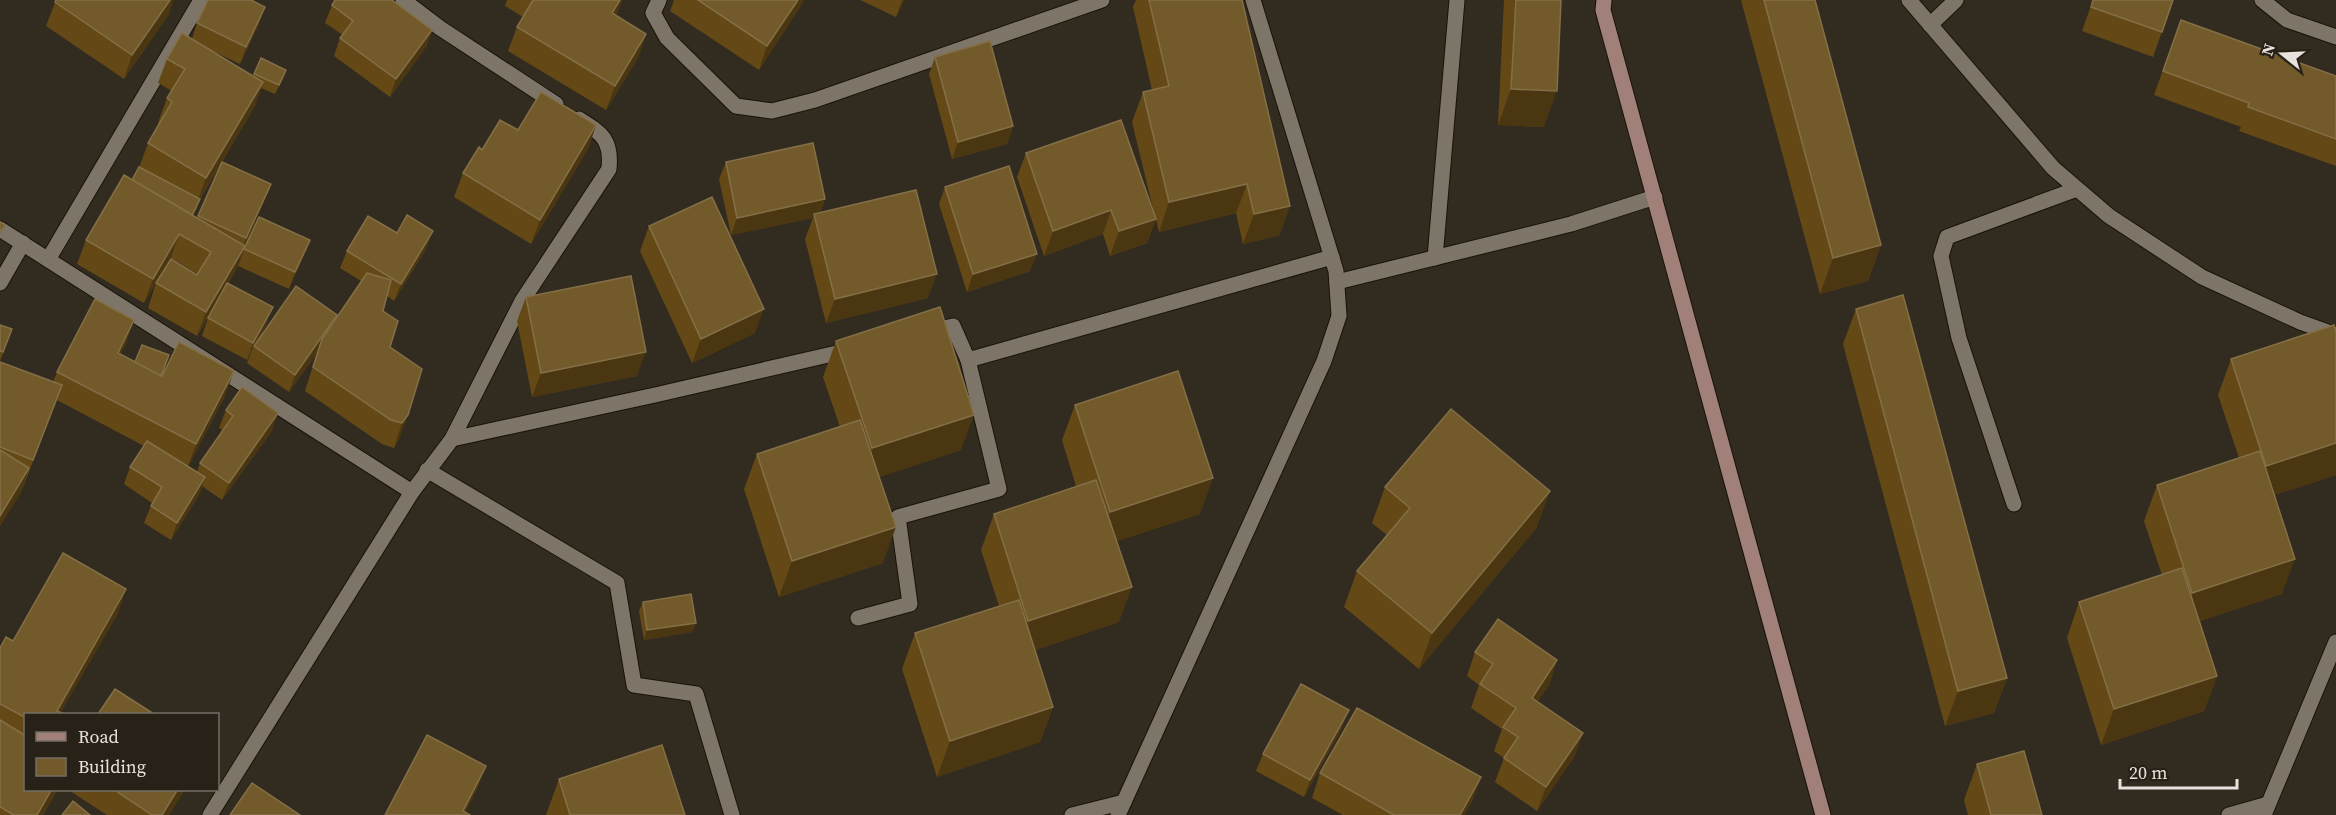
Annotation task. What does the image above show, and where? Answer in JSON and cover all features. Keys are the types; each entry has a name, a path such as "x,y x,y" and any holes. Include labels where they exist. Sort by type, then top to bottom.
{"main road":[{"path":"1604,0 1603,10 1823,815"}],"street":[{"path":"49,258 201,0"},
{"path":"210,815 412,492 452,439 522,301 609,169 610,153 602,134 440,28 403,0"},
{"path":"659,0 653,13 667,38 736,106 772,111 815,100 1102,0"},
{"path":"1072,815 1121,808 1324,362 1339,316 1337,282 1332,257 1253,0"},
{"path":"1435,258 1457,0"},
{"path":"1909,0 2053,168 2109,216 2202,277 2300,322 2336,335"},
{"path":"1930,26 1956,0"},
{"path":"2262,0 2287,20 2336,37"},
{"path":"2014,504 1959,338 1941,256 1947,237 2077,189"},
{"path":"1337,282 1571,224 1655,197"},
{"path":"0,228 412,492"},
{"path":"0,283 23,243"},
{"path":"968,360 1332,257"},
{"path":"858,618 910,604 898,517 999,489 968,360 953,326 908,336"},
{"path":"452,439 862,347"},
{"path":"427,470 617,583 634,685 696,694 732,815"},
{"path":"2229,815 2266,810 2336,642"}],"building":[{"path":"56,0 170,0 132,55 55,2"},
{"path":"208,0 251,0 265,7 246,47 197,23"},
{"path":"335,0 392,0 432,30 396,79 340,38 353,21 332,5"},
{"path":"533,0 620,0 612,13 646,34 615,86 517,27"},
{"path":"698,0 798,0 767,46"},
{"path":"1149,0 1242,0 1290,206 1254,214 1247,184 1169,202 1143,92 1169,86"},
{"path":"1516,0 1561,0 1557,91 1511,89"},
{"path":"1764,0 1815,0 1881,245 1833,258"},
{"path":"2093,0 2173,0 2162,32 2091,7"},
{"path":"2181,20 2336,76 2336,139 2248,107 2249,103 2163,71"},
{"path":"182,33 263,82 206,178 148,143 172,102 167,98 185,69 167,59"},
{"path":"990,41 1013,126 958,142 935,57"},
{"path":"261,58 286,70 279,85 254,74"},
{"path":"541,92 596,125 540,220 463,173 479,147 482,150 500,120 518,130"},
{"path":"1121,120 1156,219 1119,231 1111,210 1053,231 1026,153"},
{"path":"813,143 825,199 737,218 726,162"},
{"path":"222,162 271,184 246,238 198,216"},
{"path":"1009,166 1037,254 973,274 945,187"},
{"path":"139,167 200,199 192,215 132,180"},
{"path":"124,175 245,246 206,312 156,283 171,259 197,275 211,252 179,234 153,279 86,240"},
{"path":"916,190 937,274 835,299 814,214"},
{"path":"712,197 764,309 701,339 649,226"},
{"path":"407,215 433,231 401,284 347,251 368,216 397,233"},
{"path":"259,217 310,240 295,272 244,249"},
{"path":"0,222 5,225 0,232"},
{"path":"367,273 391,280 383,311 398,321 390,347 422,369 408,415 402,423 391,420 313,367 322,339"},
{"path":"631,276 646,352 541,373 526,297"},
{"path":"227,283 273,307 253,343 208,318"},
{"path":"296,286 337,315 295,375 254,346"},
{"path":"1903,295 2007,678 1958,691 1856,309"},
{"path":"95,299 134,320 118,353 162,376 179,342 234,371 196,444 57,372"},
{"path":"940,307 974,415 872,448 836,341"},
{"path":"0,325 12,329 3,352 0,351"},
{"path":"2334,325 2336,331 2336,443 2266,466 2231,359"},
{"path":"142,345 169,355 161,376 135,362"},
{"path":"0,362 62,385 33,460 0,447"},
{"path":"1178,371 1213,478 1110,512 1075,405"},
{"path":"242,387 278,413 229,483 200,463 233,416 226,410"},
{"path":"1451,409 1550,491 1432,633 1357,571 1410,508 1385,487"},
{"path":"860,420 896,527 792,561 757,454"},
{"path":"147,441 205,477 177,523 151,506 162,487 130,467"},
{"path":"0,450 29,468 0,516"},
{"path":"2260,451 2295,559 2192,593 2157,485"},
{"path":"1096,480 1132,587 1028,621 994,514"},
{"path":"63,553 126,589 57,711 62,713 24,713 24,717 0,704 0,648 6,637 13,641"},
{"path":"2182,568 2217,676 2114,709 2079,602"},
{"path":"691,594 696,623 647,630 643,602"},
{"path":"1019,600 1053,707 950,741 915,633"},
{"path":"1498,619 1557,660 1532,698 1583,733 1546,787 1504,758 1518,737 1503,727 1516,708 1480,684 1493,664 1475,652"},
{"path":"1301,684 1349,710 1310,780 1263,754"},
{"path":"115,689 152,713 99,713"},
{"path":"1357,708 1481,777 1460,815 1394,815 1320,773"},
{"path":"0,720 24,735 24,791 51,791 37,815 14,815 0,807"},
{"path":"427,735 486,766 463,811 470,815 385,815"},
{"path":"662,745 685,815 570,815 559,779"},
{"path":"2024,751 2042,815 1991,815 1977,764"},
{"path":"252,783 300,815 230,815"},
{"path":"116,791 177,791 162,815 152,815"},
{"path":"73,801 90,815 62,815"}]}
